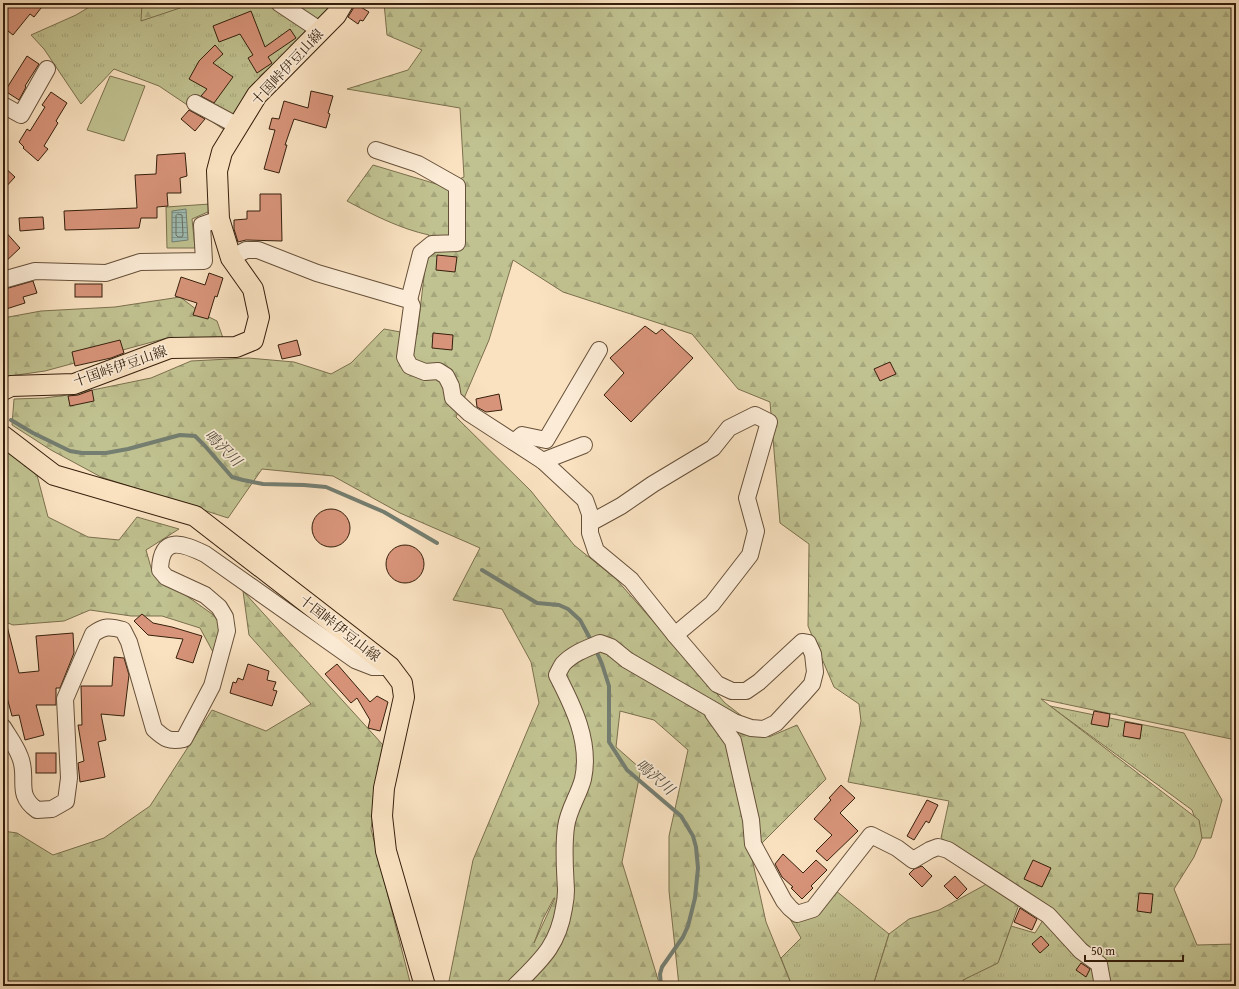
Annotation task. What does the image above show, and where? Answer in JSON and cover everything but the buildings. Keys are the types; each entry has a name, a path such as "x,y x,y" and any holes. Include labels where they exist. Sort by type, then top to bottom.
{"main road":[{"name":"十国峠伊豆山線","path":"3,390 11,386 74,384 170,348 236,347 253,340 259,317 253,289 231,258 219,219 217,171 222,152 257,95 322,30 336,15 343,3"},
{"name":"十国峠伊豆山線","path":"3,436 54,475 195,516 390,667 402,683 404,697 384,788 382,816 386,851 425,986"}],"street":[{"path":"279,3 322,30"},
{"path":"3,105 21,115 47,69"},
{"path":"195,103 238,126"},
{"path":"376,150 418,164 457,186 457,243 432,244 421,252 409,300 412,306 405,357 410,366 424,372 438,371 446,376 451,386 453,398 469,412 543,461 584,500 590,514 590,533 596,551 631,580 717,684 732,691 746,691 759,682 802,642 808,643 813,654 815,672 812,684 776,723 764,729 751,728 734,722 711,710 627,660 611,647 600,644 572,656 563,664 557,675 581,728 584,744 584,763 583,778 566,824 564,845 566,892 562,920 553,943 541,960 515,986"},
{"path":"3,280 35,271 106,273 140,262 204,261 202,225 219,219"},
{"path":"231,258 246,250 258,250 317,273 409,300"},
{"path":"514,442 522,435 546,440 599,350"},
{"path":"590,523 621,506 653,484 713,448 729,428 755,415 769,422 747,498 756,530 750,555 712,604 675,635"},
{"path":"543,461 584,445"},
{"path":"3,727 20,757 24,794 29,804 37,810 52,809 66,801 69,778 65,699 93,634 102,628 114,627 123,630 129,642 154,729 163,737 174,741 184,739 212,686 227,631 225,618 219,607 205,595 166,577 160,570 160,560 164,549 173,544 185,544 205,554 355,660 373,667 390,667"},
{"path":"711,710 733,741 751,820 753,844 784,901 798,914 813,909 871,835 897,848 913,860 938,847 948,850 1048,915 1081,951 1099,964 1104,986"}],"green space":[{"path":"96,3 335,3 328,17 261,75 223,129 159,86 114,69 81,104 44,49 31,35 76,15"},
{"path":"142,3 195,3 141,21"},
{"path":"384,3 1236,3 1236,740 1041,699 1199,820 1202,838 1194,857 1174,889 1197,945 1236,944 1236,986 1105,986 1100,955 1023,893 998,963 963,980 961,986 873,986 889,934 909,919 939,910 994,880 1021,891 1001,874 941,838 949,801 848,782 861,721 859,704 834,687 808,626 809,544 780,523 770,402 738,389 692,334 563,292 513,260 489,340 456,417 531,491 574,545 616,579 725,703 769,737 797,725 826,779 751,854 766,922 792,986 679,986 669,891 669,836 688,750 654,720 620,711 616,747 641,769 622,862 660,986 448,986 473,860 539,703 531,662 502,609 453,600 480,548 400,513 333,476 262,469 228,518 101,477 51,450 12,425 14,399 44,398 68,395 151,378 191,361 248,358 294,362 331,374 351,363 384,329 417,335 429,235 398,225 347,201 373,165 443,186 464,177 460,108 347,89 408,70 422,50 387,35","holes":["555,898 534,943 543,919"]},
{"path":"110,76 145,86 124,141 87,130"},
{"path":"210,204 210,211 192,219 195,248 167,248 166,207"},
{"path":"180,297 201,313 217,321 223,338 167,338 45,371 3,377 3,318 41,311 115,307"},
{"path":"3,448 37,475 48,517 88,537 119,540 137,517 179,529 146,550 152,571 226,624 213,652 200,628 162,616 131,616 90,610 64,621 13,625 3,621"},
{"path":"243,591 383,745 371,829 411,986 3,986 3,831 17,833 53,855 104,838 150,806 212,710 266,731 311,704 249,635"},
{"path":"1050,706 1184,733 1222,800 1211,838 1202,838 1192,810"},
{"path":"830,886 889,934 873,986 792,986 781,958 801,938 789,917"},
{"path":"1043,920 1099,964 1100,986 961,986 963,980 999,960 1011,926 1035,933"}],"water":[{"path":"186,209 188,240 172,242 172,211"}],"waterway":[{"name":"鳴沢川","path":"11,420 33,433 70,451 82,453 106,453 128,449 180,435 195,436 232,477 263,484 326,487 384,512 437,543"},
{"name":"鳴沢川","path":"482,570 537,603 559,605 568,609 580,620 592,642"},
{"name":"鳴沢川","path":"595,648 609,686 609,742 627,770 681,816 693,836 696,847 698,868 695,898 688,926 683,937 662,967 660,974 661,986"}]}
